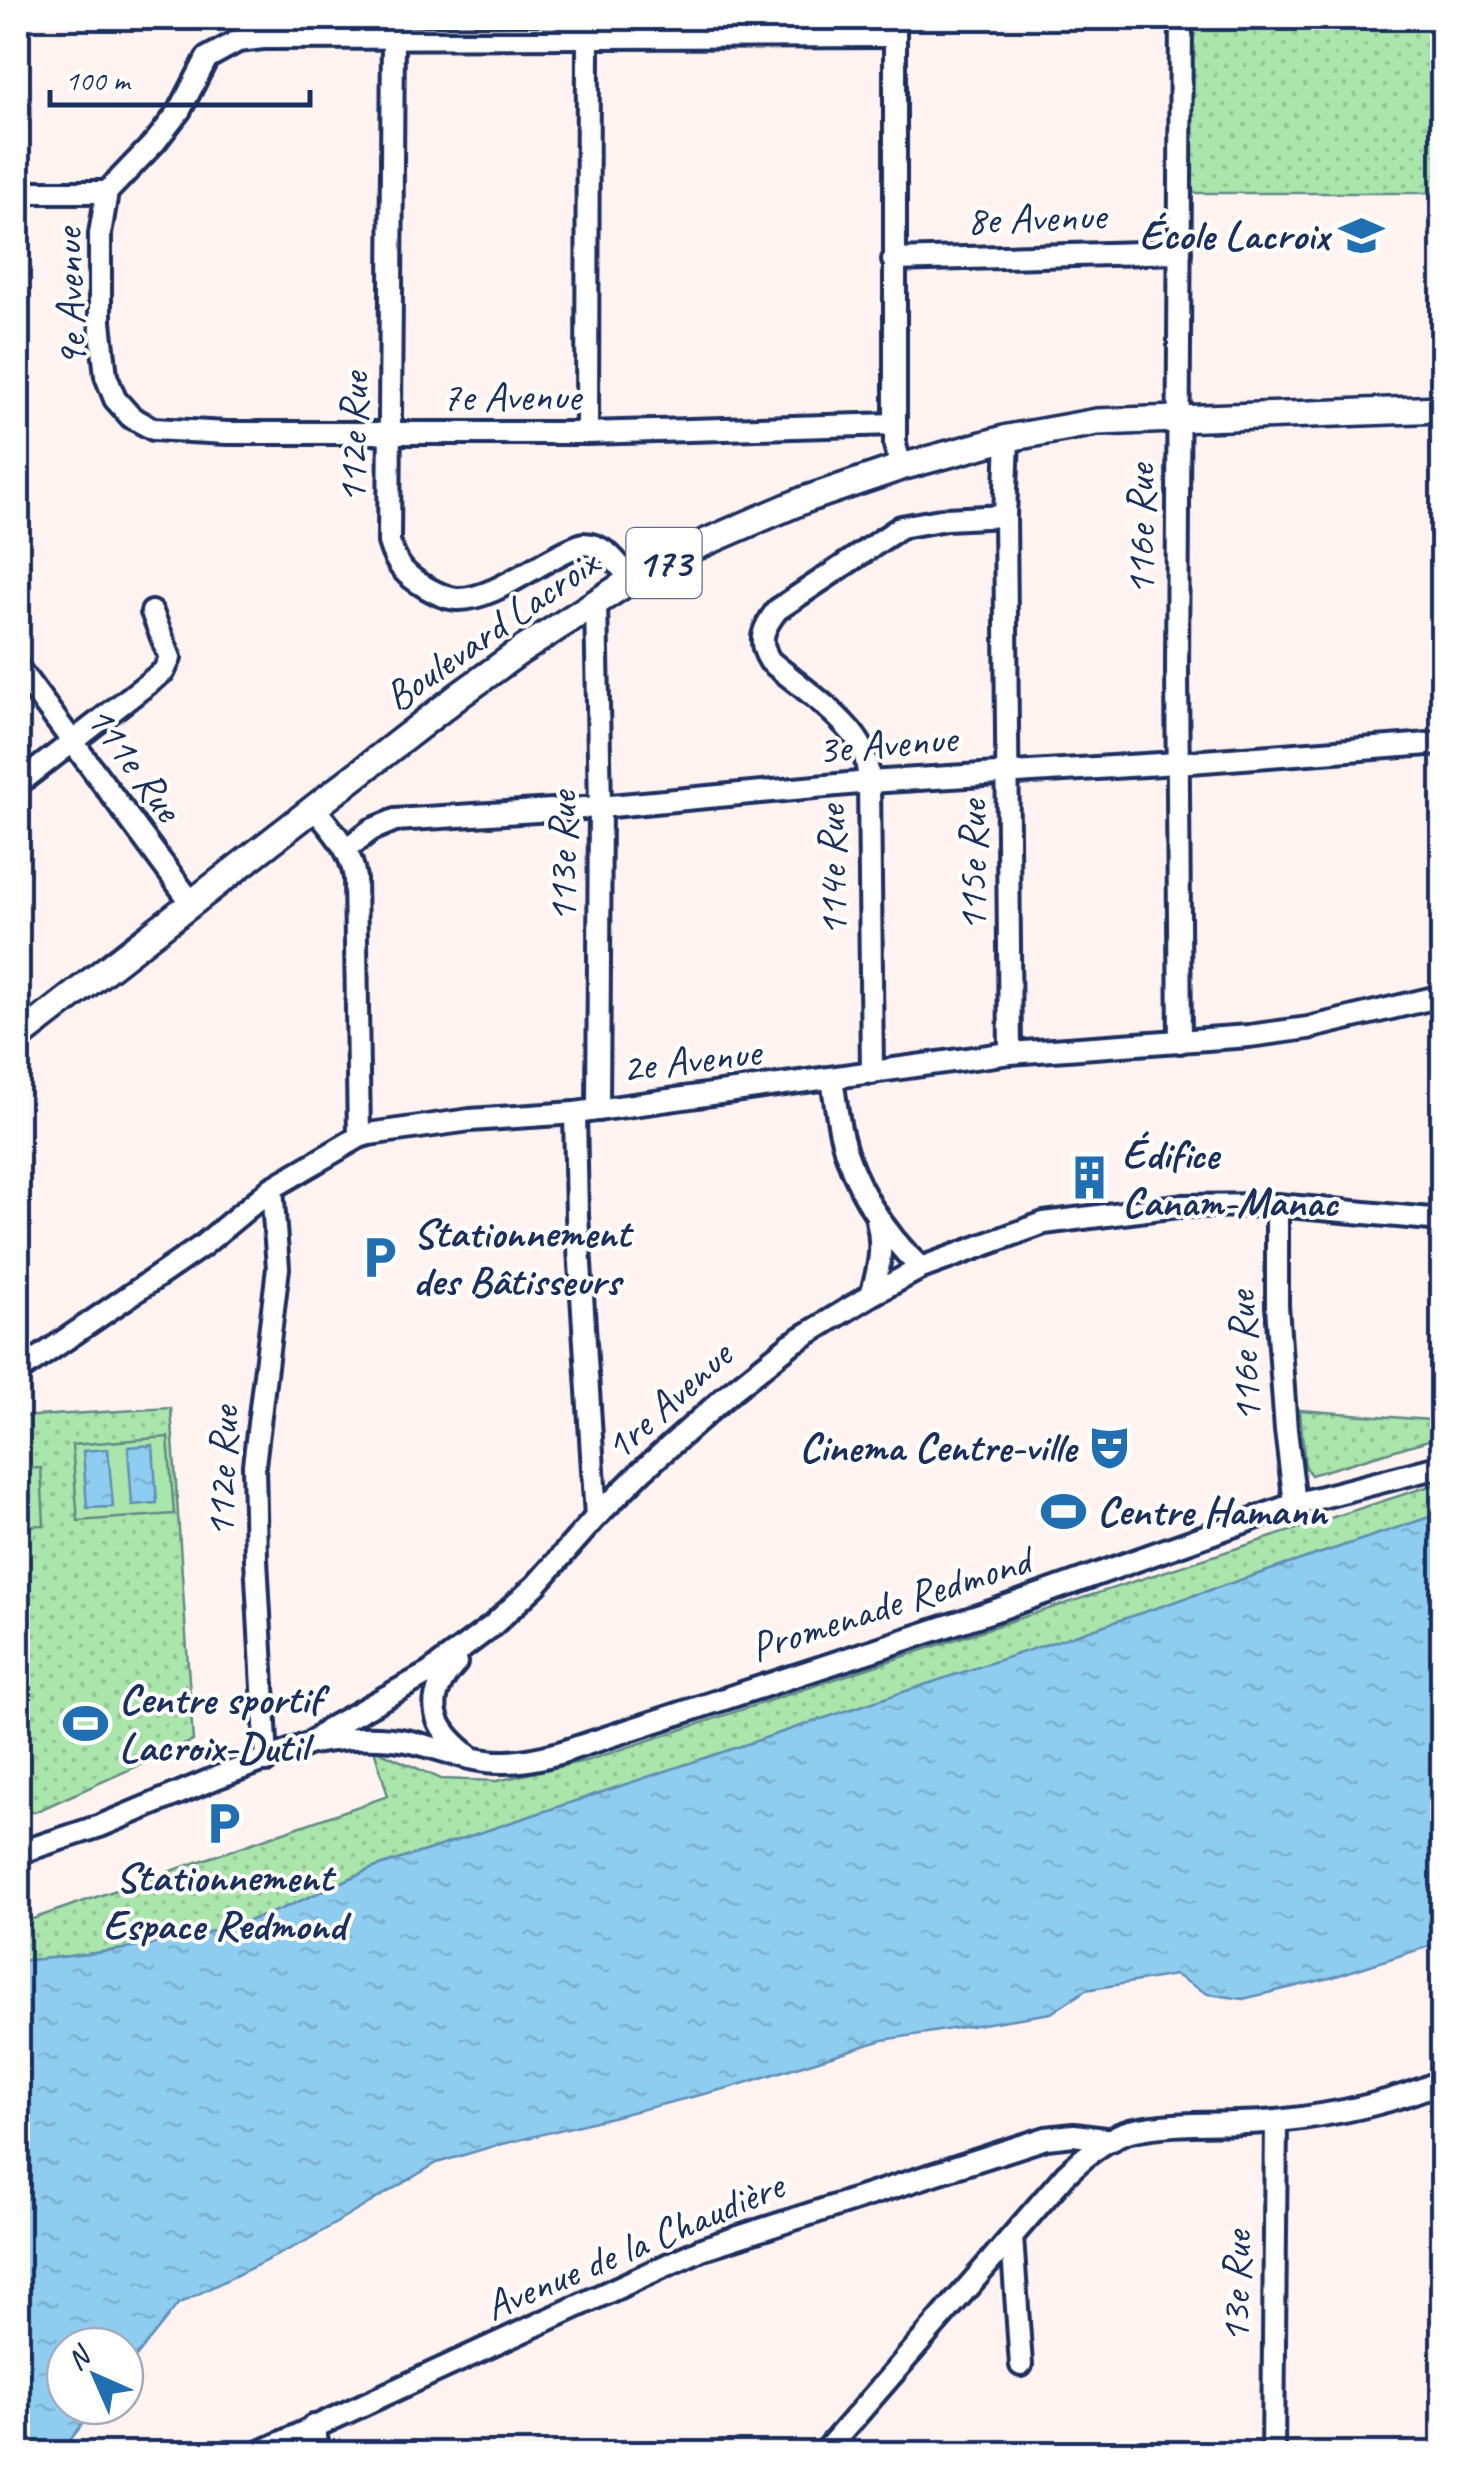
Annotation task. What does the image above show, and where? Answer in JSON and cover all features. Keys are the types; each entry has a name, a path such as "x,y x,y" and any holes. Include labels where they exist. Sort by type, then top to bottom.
{"main road":[{"name":"Boulevard Lacroix","path":"18,1038 519,652 631,580 690,548 804,500 901,467 1008,438 1097,422 1442,409"}],"street":[{"name":"116e Rue","path":"1180,1042 1177,764 1181,18"},
{"name":"9e Avenue","path":"131,417 115,399 106,376 100,322 100,234 107,192 156,141 180,110 207,58 220,50 238,41 263,38 588,39 895,27"},
{"path":"895,27 895,424 901,467"},
{"name":"112e Rue","path":"393,38 390,542 394,560 411,579 454,599 482,595 583,544 602,548 631,580"},
{"path":"588,39 588,433"},
{"path":"18,192 107,192"},
{"name":"8e Avenue","path":"893,260 1180,252"},
{"name":"7e Avenue","path":"131,417 153,429 227,433 588,433 895,424"},
{"name":"115e Rue","path":"1008,438 1005,516 1010,1053"},
{"name":"114e Rue","path":"872,1073 869,782 862,749 847,727 770,661 762,636 777,610 901,527 946,519 1005,516"},
{"name":"113e Rue","path":"596,604 600,808 598,1110"},
{"path":"18,784 164,671 170,658 152,612"},
{"name":"111e Rue","path":"18,668 191,902"},
{"name":"3e Avenue","path":"346,848 371,830 396,820 600,808 869,782 1442,743"},
{"path":"314,808 353,863 358,1137"},
{"name":"2e Avenue","path":"18,1372 202,1246 272,1188 358,1137 470,1120 598,1110 1010,1053 1250,1036 1308,1028 1442,996"},
{"path":"832,1079 842,1136 853,1170 905,1253 921,1268"},
{"path":"574,1113 596,1518"},
{"name":"112e Rue","path":"267,1760 254,1465 278,1268 272,1188"},
{"name":"116e Rue","path":"1277,1205 1276,1306 1295,1504"},
{"name":"1re Avenue","path":"18,1853 100,1826 311,1743 330,1728 428,1673 492,1626 680,1435 744,1382 791,1344 921,1268 1044,1223 1177,1206 1277,1205 1442,1220"},
{"path":"870,1295 879,1268 882,1238 874,1208"},
{"name":"Promenade Redmond","path":"311,1743 353,1737 406,1740 473,1759 528,1761 999,1608 1295,1504 1442,1466"},
{"path":"473,1759 443,1728 434,1710 435,1695 442,1679 492,1626"},
{"path":"822,2454 1066,2174 1112,2140 1128,2132 1276,2121 1374,2106 1442,2081"},
{"name":"13e Rue","path":"1274,2454 1276,2121"},
{"name":"Avenue de la Chaudière","path":"256,2454 704,2248 1046,2138 1074,2135 1112,2140"},
{"path":"1012,2237 1020,2365"},
{"path":"313,2426 320,2454"}],"green space":[{"path":"1181,18 1442,18 1442,193 1181,193"},
{"path":"171,1408 193,1741 35,1812 18,1812 18,1417"},
{"path":"1300,1410 1442,1421 1442,1436 1311,1475 1305,1467"},
{"path":"168,1437 174,1514 78,1521 72,1445"},
{"path":"41,1468 44,1525 18,1526 18,1469"},
{"path":"1442,1482 1442,1513 371,1869 251,1920 136,1947 18,1961 18,1924 388,1796 374,1749 441,1779 497,1781 589,1760"}],"water":[{"path":"153,1445 157,1503 132,1505 128,1447"},
{"path":"108,1449 113,1507 87,1508 83,1451"},
{"path":"1442,1513 1442,1942 1330,1978 1243,1999 1208,1994 1175,1975 1086,1990 1051,2013 883,2040 732,2087 437,2163 304,2242 178,2304 145,2346 145,2326 45,2326 45,2426 81,2426 60,2453 18,2453 18,1961 194,1936 297,1903 371,1869"}],"place":[{"name":"École Lacroix","path":"1362,235"},
{"name":"Édifice Canam-Manac","path":"1089,1178"},
{"name":"Stationnement des Bâtisseurs","path":"380,1257"},
{"name":"Cinema Centre-ville","path":"1109,1447"},
{"name":"Centre Hamann","path":"1064,1511"},
{"name":"Centre sportif Lacroix-Dutil","path":"86,1723"},
{"name":"Stationnement Espace Redmond","path":"224,1823"}]}
